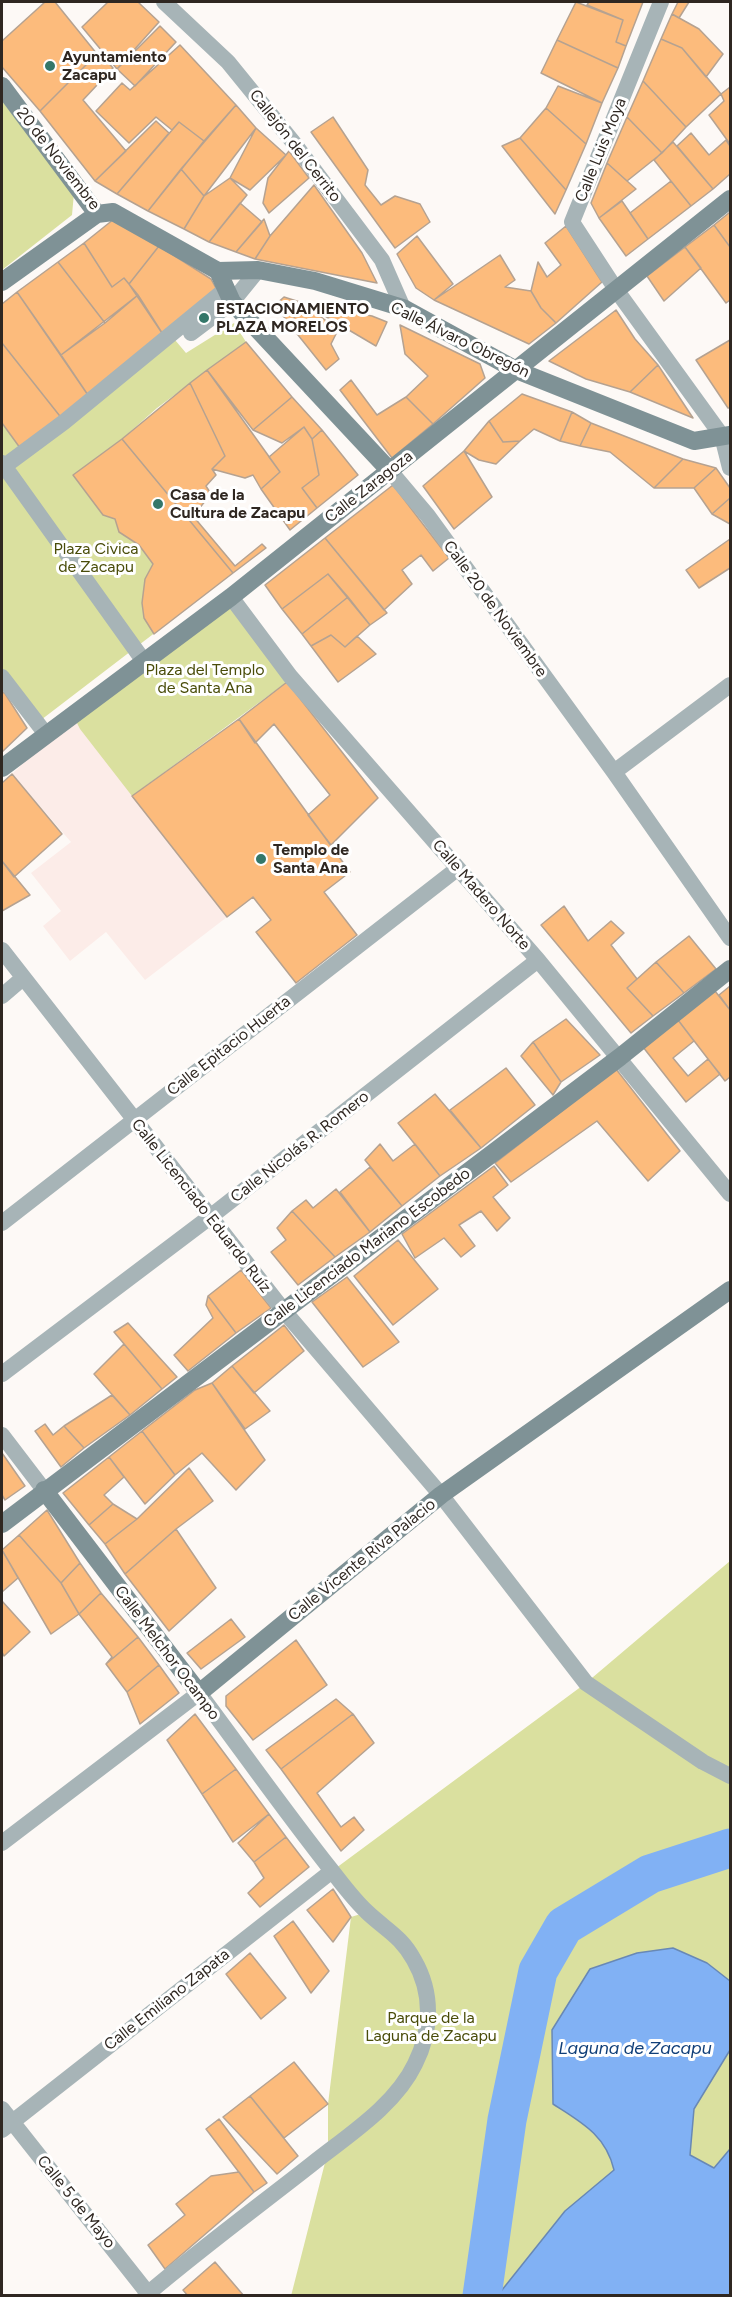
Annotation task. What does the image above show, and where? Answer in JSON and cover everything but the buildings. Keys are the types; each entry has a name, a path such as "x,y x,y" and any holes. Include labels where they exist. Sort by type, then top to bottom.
{"street":[{"name":"Calle Luis Moya","path":"617,291 572,222 661,2"},
{"name":"Callejón del Cerrito","path":"171,3 228,62 293,141 382,260 403,309"},
{"name":"20 de Noviembre","path":"2,86 97,214 113,212 218,271"},
{"name":"Calle Zaragoza","path":"2,768 45,733 231,597 730,199"},
{"path":"2,282 97,214"},
{"path":"191,333 258,270"},
{"name":"Calle Álvaro Obregón","path":"218,271 258,270 315,281 403,309 516,370 694,441 726,436"},
{"path":"218,271 229,296"},
{"path":"617,291 726,436 730,468"},
{"path":"143,660 3,466 229,296"},
{"name":"Calle 20 de Noviembre","path":"229,296 390,471 428,516 614,772 730,938"},
{"name":"Calle Madero Norte","path":"231,597 290,676 538,960 620,1057 730,1194"},
{"path":"2,676 45,733"},
{"path":"614,772 730,685"},
{"name":"Calle Epitacio Huerta","path":"2,1223 458,869"},
{"name":"Calle Licenciado Eduardo Ruíz","path":"2,950 133,1121 284,1311 441,1495 586,1683 703,1762 730,1776"},
{"name":"Calle Nicolás R. Romero","path":"2,1374 210,1217 538,960"},
{"name":"Calle Licenciado Mariano Escobedo","path":"2,1524 44,1490 620,1057 730,969"},
{"path":"2,996 23,978"},
{"name":"Calle Vicente Riva Palacio","path":"2,1843 199,1694 441,1495 730,1290"},
{"name":"Calle Melchor Ocampo","path":"2,1435 332,1871 367,1912 399,1937 415,1961 426,1987 429,2015 424,2041 415,2064 403,2084 385,2103 147,2295"},
{"name":"Calle Emiliano Zapata","path":"5,2120 332,1871"},
{"name":"Calle 5 de Mayo","path":"5,2120 147,2295"}],"shaded area":[{"path":"73,715 227,917 145,980 106,932 70,961 43,926 61,911 31,873 71,842 12,774"}],"green space":[{"path":"2,101 74,193 72,215 2,270"},
{"name":"Plaza Civica de Zacapu","path":"234,323 246,342 157,408 122,439 233,573 37,723 2,677 2,423 23,452 170,334 186,353"},
{"name":"Plaza del Templo de Santa Ana","path":"231,597 287,682 132,796 80,729 73,715"},
{"name":"Parque de la Laguna de Zacapu","path":"730,1561 730,2295 291,2296 328,2151 328,2104 351,1917 367,1912 332,1871 586,1683"}],"water":[{"name":"Laguna de Zacapu","path":"673,1948 707,1963 730,1981 730,2050 694,2109 690,2155 714,2168 730,2149 730,2295 498,2295 565,2211 614,2170 599,2138 553,2104 552,2030 590,1969 637,1953"}],"waterway":[{"path":"482,2296 507,2120 538,1971 564,1926 650,1874 730,1848"}],"place":[{"name":"Ayuntamiento Zacapu","path":"50,66"},
{"name":"ESTACIONAMIENTO PLAZA MORELOS","path":"204,318"},
{"name":"Casa de la Cultura de Zacapu","path":"158,504"},
{"name":"Templo de Santa Ana","path":"261,859"}]}
